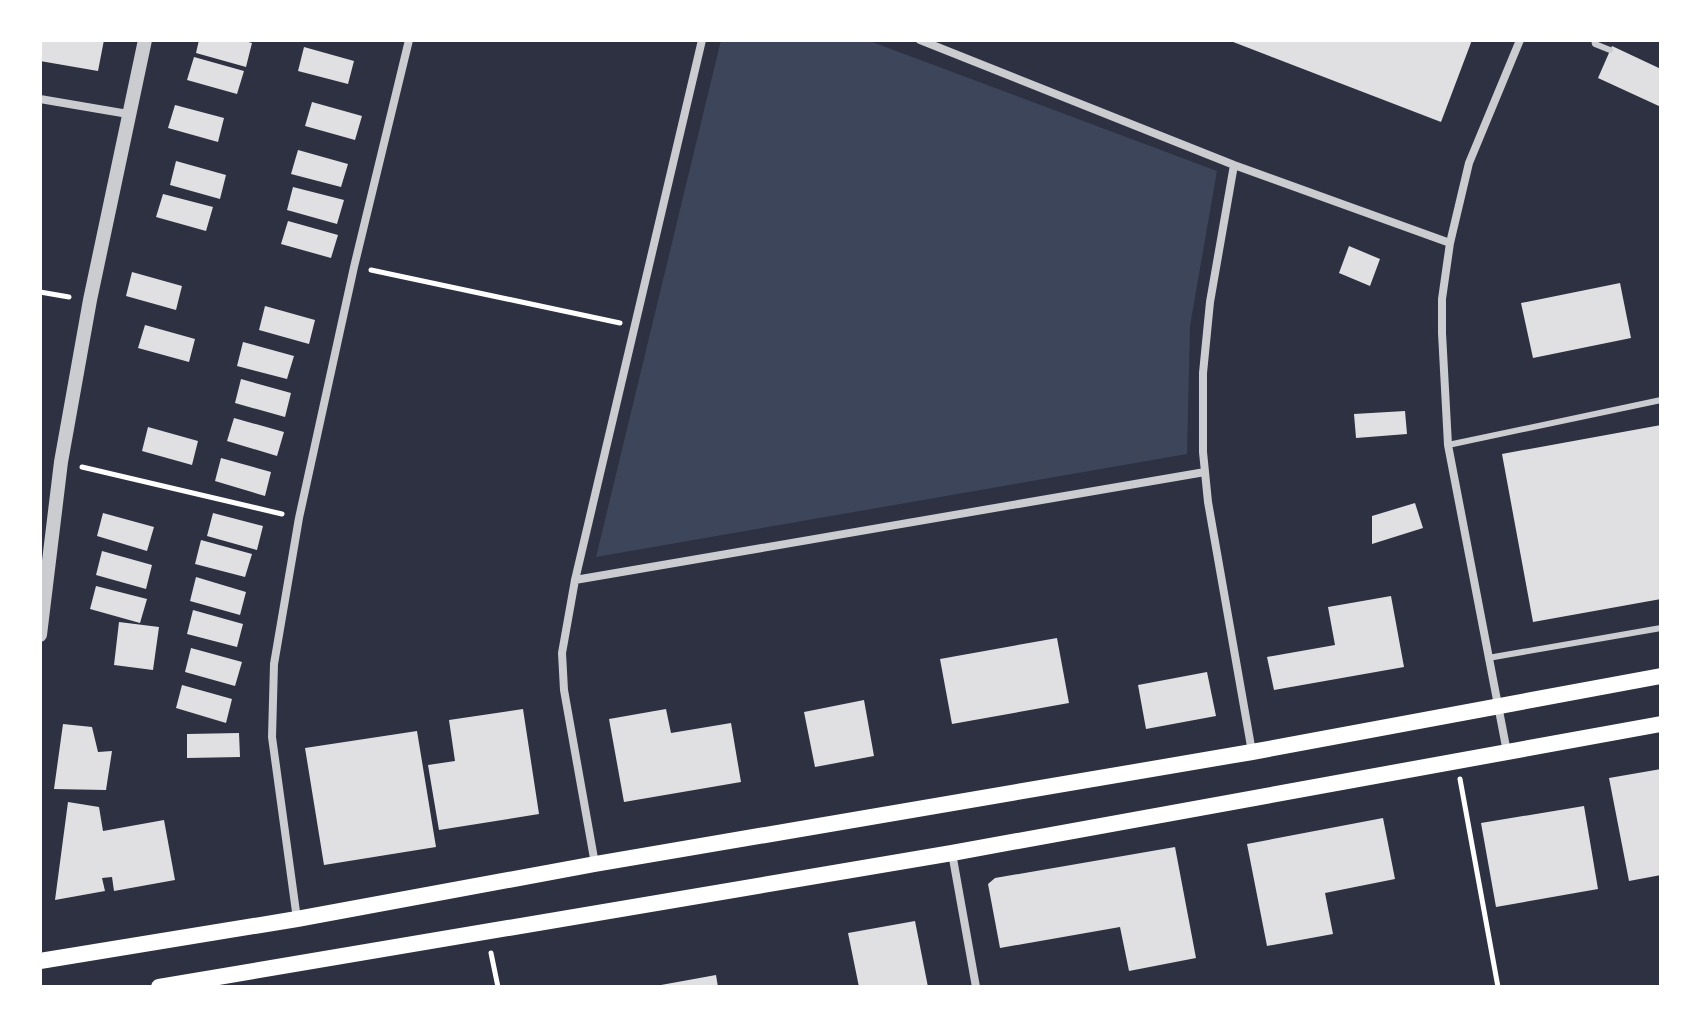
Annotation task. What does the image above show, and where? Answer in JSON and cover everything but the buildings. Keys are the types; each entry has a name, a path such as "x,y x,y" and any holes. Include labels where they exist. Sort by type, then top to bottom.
{"main road":[{"path":"40,961 1252,752 1661,676"},
{"path":"159,987 952,853 1661,724"}],"street":[{"path":"40,635 61,462 90,300 145,40"},
{"path":"297,919 277,781 272,696 274,664 299,518 354,267 409,40"},
{"path":"595,864 564,690 562,653 575,580 633,326 702,40"},
{"path":"920,40 1234,165 1450,243"},
{"path":"1507,753 1448,445 1442,299 1450,243 1469,163 1520,40"},
{"path":"40,99 128,114"},
{"path":"1234,165 1210,302 1203,373 1205,472 1252,752"},
{"path":"575,580 1205,472"},
{"path":"952,853 976,987"}],"lane":[{"path":"1594,40 1595,44 1610,50"},
{"path":"1448,445 1661,400"},
{"path":"1488,658 1661,628"}],"path":[{"path":"354,267 633,326"},
{"path":"40,292 90,300"},
{"path":"61,462 299,518"},
{"path":"1457,762 1498,987"},
{"path":"486,930 498,987"}],"shaded area":[{"path":"721,40 867,40 1217,171 1190,326 1187,454 596,557"}]}
